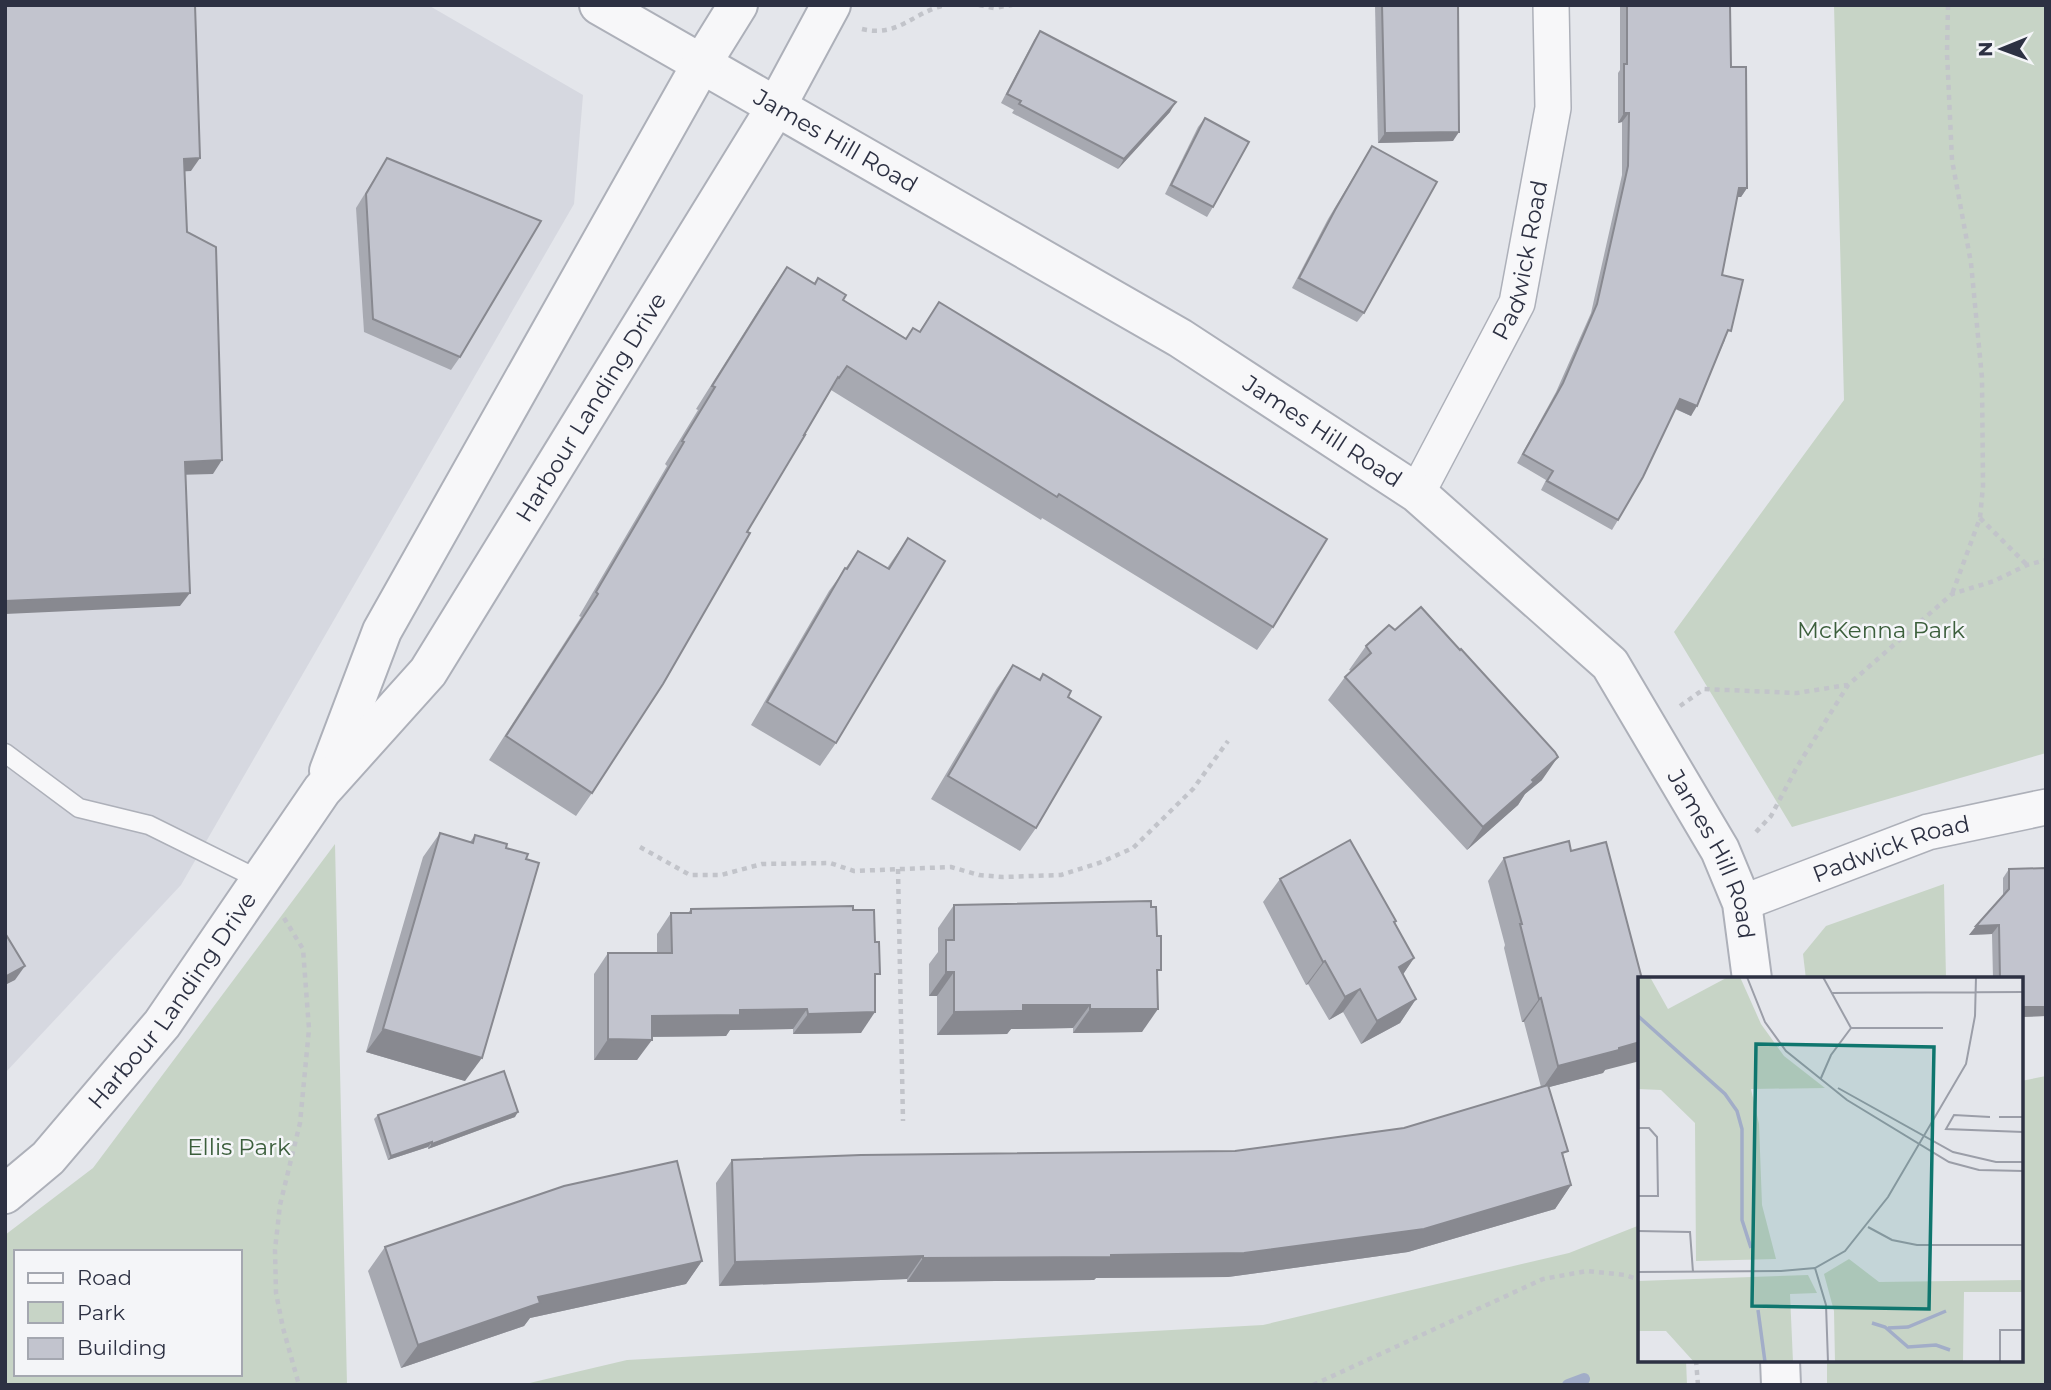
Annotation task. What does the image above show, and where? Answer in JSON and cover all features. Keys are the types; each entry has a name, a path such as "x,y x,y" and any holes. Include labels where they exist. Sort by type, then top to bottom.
{"street":[{"name":"James Hill Road","path":"599,5 1180,338 1417,493 1610,664 1720,850 1742,903 1752,977"},
{"name":"Harbour Landing Drive","path":"322,790 382,631 702,63 738,5"},
{"name":"Padwick Road","path":"1417,493 1517,303 1553,108 1551,5"},
{"name":"Harbour Landing Drive","path":"5,1194 48,1158 162,1024 322,790 428,672 776,107 828,12"},
{"name":"Padwick Road","path":"1742,903 1928,832 2046,807"},
{"path":"1780,1362 1781,1385"}],"lane":[{"path":"5,753 79,807 149,825 261,881"}],"path":[{"path":"828,12 866,30 888,31 946,5"},
{"path":"979,5 995,8 1012,5"},
{"path":"1948,5 1947,53 1952,160 1971,263 1982,378 1983,486 1980,518 1952,594"},
{"path":"1980,518 2027,565"},
{"path":"1720,850 1758,831 1771,816 1797,767 1848,685 1952,594 1994,581 2027,565 2046,561"},
{"path":"1648,728 1704,689 1797,693 1848,685"},
{"path":"640,848 690,875 721,875 762,864 830,863 854,871 951,867 979,875 1003,877 1060,875 1133,848 1193,789 1228,741"},
{"path":"898,869 903,1121"},
{"path":"261,881 303,949 309,1029 300,1123 280,1205 275,1250 276,1293 299,1385"},
{"path":"1313,1385 1543,1279 1587,1271 1625,1275 1638,1279"},
{"path":"1696,1362 1698,1385"}],"shaded area":[{"path":"5,5 428,5 583,95 574,204 181,885 5,1073"}],"green space":[{"name":"McKenna Park","path":"1834,5 2046,5 2046,753 1792,827 1674,632 1844,400"},
{"name":"Ellis Park","path":"335,844 347,1385 5,1385 5,1235 93,1168"},
{"path":"1944,884 1946,977 1806,977 1803,954 1826,926"},
{"path":"2046,1076 2046,1385 1827,1385 1827,1362 2023,1362 2023,1081"},
{"path":"1638,1226 1638,1362 1686,1362 1687,1385 521,1385 627,1360 1263,1325 1569,1253"}],"building":[{"path":"5,5 195,5 200,158 184,159 187,232 216,247 222,460 185,462 190,593 5,601"},
{"path":"1382,5 1458,5 1459,132 1385,133"},
{"path":"1627,5 1730,5 1731,67 1746,67 1747,188 1739,188 1722,275 1743,280 1731,331 1728,330 1697,406 1680,399 1643,477 1618,520 1547,481 1553,471 1523,454 1563,383 1597,304 1628,166 1629,113 1624,113"},
{"path":"1040,31 1176,102 1124,159 1019,104 1021,101 1007,94"},
{"path":"1205,118 1249,142 1213,207 1171,185"},
{"path":"1372,146 1437,182 1364,313 1299,278"},
{"path":"387,158 541,221 460,357 373,319 366,194"},
{"path":"787,267 815,284 818,278 846,295 843,300 906,339 913,328 920,332 939,302 1327,539 1273,627 847,366 747,532 750,533 663,684 592,793 506,736 598,594 596,592 715,387 712,386"},
{"path":"908,538 945,561 836,743 767,702 845,568 847,569 858,551 889,569"},
{"path":"1421,607 1558,757 1483,827 1345,677 1371,653 1366,646 1389,625 1395,630"},
{"path":"1013,665 1040,680 1043,674 1071,691 1068,697 1101,717 1036,828 948,776"},
{"path":"440,833 473,843 475,835 507,844 506,848 528,854 526,859 539,863 482,1058 383,1029"},
{"path":"1350,840 1414,958 1399,967 1416,999 1377,1021 1360,989 1345,997 1325,961 1323,962 1280,879"},
{"path":"1569,841 1571,851 1606,842 1641,977 1638,977 1638,1043 1558,1066 1504,858"},
{"path":"2046,868 2046,1007 2023,1007 2023,977 2000,977 1999,925 1976,926 2009,889 2009,869"},
{"path":"1151,901 1151,907 1156,907 1157,936 1161,936 1161,970 1157,970 1158,1009 1023,1005 1023,1011 954,1012 954,972 946,972 946,940 954,940 954,905"},
{"path":"853,906 853,910 874,910 880,974 875,974 875,1012 808,1014 807,1009 740,1010 740,1015 652,1016 652,1040 608,1039 608,953 672,953 671,913 691,913 691,909"},
{"path":"5,933 25,966 5,977"},
{"path":"504,1071 518,1112 391,1156 378,1115"},
{"path":"1548,1085 1568,1151 1562,1153 1571,1185 1424,1229 1244,1253 1111,1257 923,1256 735,1262 732,1160 861,1155 1235,1151 1404,1128"},
{"path":"677,1161 702,1261 538,1297 540,1303 418,1345 385,1247 564,1186"}],"waterway":[{"path":"1568,1385 1584,1379"}]}
